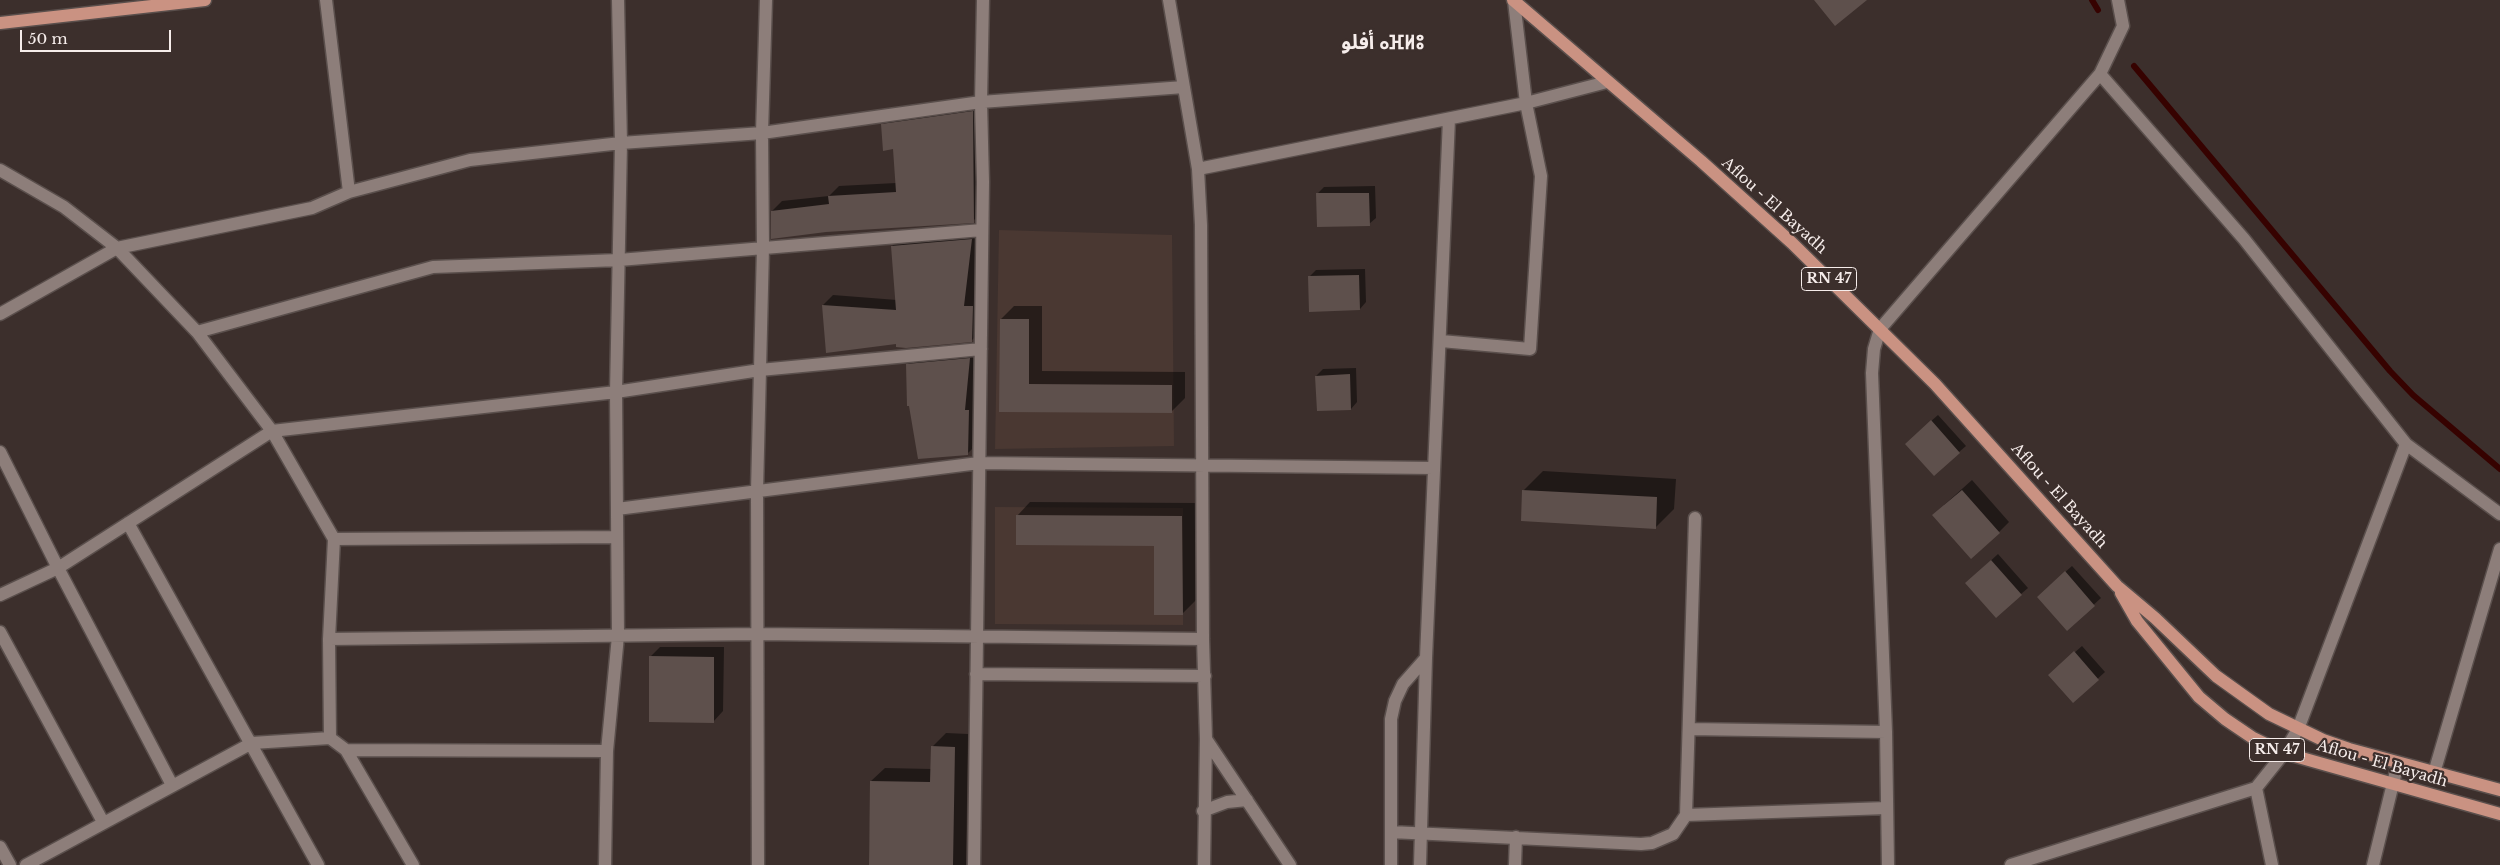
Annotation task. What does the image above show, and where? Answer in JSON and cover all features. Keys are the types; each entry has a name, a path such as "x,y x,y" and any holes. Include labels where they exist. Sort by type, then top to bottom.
{"main road":[{"path":"0,23 158,3 205,0"},
{"name":"Aflou - El Bayadh","path":"1513,0 1701,161 1792,244 1880,329 1987,440 2118,586 2216,676 2242,696 2298,729 2349,749 2500,790"},
{"name":"Aflou - El Bayadh","path":"2118,586 2137,621 2199,696 2225,719 2246,733 2284,753 2500,814"}],"street":[{"path":"326,0 349,192"},
{"path":"605,865 607,751 618,636 616,392 621,143 618,0"},
{"path":"758,865 757,491 763,248 762,133 766,0"},
{"path":"974,865 982,230 980,102 983,0"},
{"path":"1170,0 1198,169 1202,225 1203,639 1206,739 1203,812 1204,865"},
{"path":"1441,341 1530,349 1541,176 1526,103 1513,0"},
{"path":"1888,865 1886,732 1872,373 1874,350 1880,329 2100,74 2123,26 2118,0"},
{"path":"2100,74 2244,239 2406,444 2500,514"},
{"path":"1198,169 1526,103 1607,82"},
{"path":"0,314 117,248 312,208 349,192 470,160 621,143 762,133 980,102 1184,87"},
{"path":"1420,865 1426,658 1449,119"},
{"path":"0,170 64,207 117,248 197,332 272,431 334,539 328,639 330,738"},
{"path":"197,332 433,267 618,260 982,230"},
{"path":"0,595 58,568 272,431 616,392 760,370 981,349"},
{"path":"2011,865 2256,788 2284,753 2298,729 2406,444"},
{"path":"0,452 58,568 172,785"},
{"path":"617,509 979,462 1203,467 1434,468"},
{"path":"1391,832 1652,843 1673,834 1686,815 1694,518"},
{"path":"128,523 252,743 318,865"},
{"path":"334,539 616,537"},
{"path":"2434,773 2500,549"},
{"path":"0,632 103,822"},
{"path":"328,639 757,634 1203,639"},
{"path":"1391,865 1392,710 1403,684 1426,658"},
{"path":"976,674 1205,676"},
{"path":"1689,730 1886,732"},
{"path":"26,865 252,743 330,738 346,750 414,865"},
{"path":"1206,739 1290,865"},
{"path":"346,750 607,751"},
{"path":"2373,865 2398,763"},
{"path":"2256,788 2272,865"},
{"path":"1203,812 1227,802 1247,800"},
{"path":"1686,815 1887,808"},
{"path":"1516,838 1516,865"},
{"path":"0,847 10,865"}],"shaded area":[{"path":"999,230 1172,235 1174,446 995,449"},
{"path":"995,507 1183,508 1183,625 995,624"}],"building":[{"path":"1814,0 1867,0 1835,26"},
{"path":"973,111 974,223 826,232 771,239 771,211 829,204 828,196 896,192 893,149 883,151 881,124"},
{"path":"1316,193 1369,193 1370,226 1317,227"},
{"path":"972,239 964,306 973,306 972,342 906,348 896,347 896,344 826,353 822,305 896,310 891,246"},
{"path":"1359,275 1360,310 1309,312 1308,276"},
{"path":"1000,319 1029,319 1029,384 1172,385 1172,413 999,412"},
{"path":"970,358 965,410 969,410 968,455 918,459 909,406 907,406 906,364"},
{"path":"1350,374 1351,410 1317,411 1315,376"},
{"path":"1931,420 1960,453 1934,476 1905,444"},
{"path":"1522,490 1657,497 1656,529 1521,521"},
{"path":"1962,490 2000,533 1971,559 1932,515"},
{"path":"1016,515 1182,516 1183,615 1154,615 1154,546 1016,545"},
{"path":"1991,560 2022,595 1996,618 1965,583"},
{"path":"2065,571 2095,606 2067,631 2037,597"},
{"path":"2074,651 2099,680 2073,703 2048,675"},
{"path":"649,656 714,657 714,723 649,722"},
{"path":"931,746 955,747 953,865 869,865 870,781 930,782"}],"waterway":[{"path":"2092,0 2098,10"},
{"path":"2134,66 2390,371 2413,395 2500,469"}],"district":[{"name":"أفلو ⴰⴼⵍⵓ","path":"1383,43"}]}
